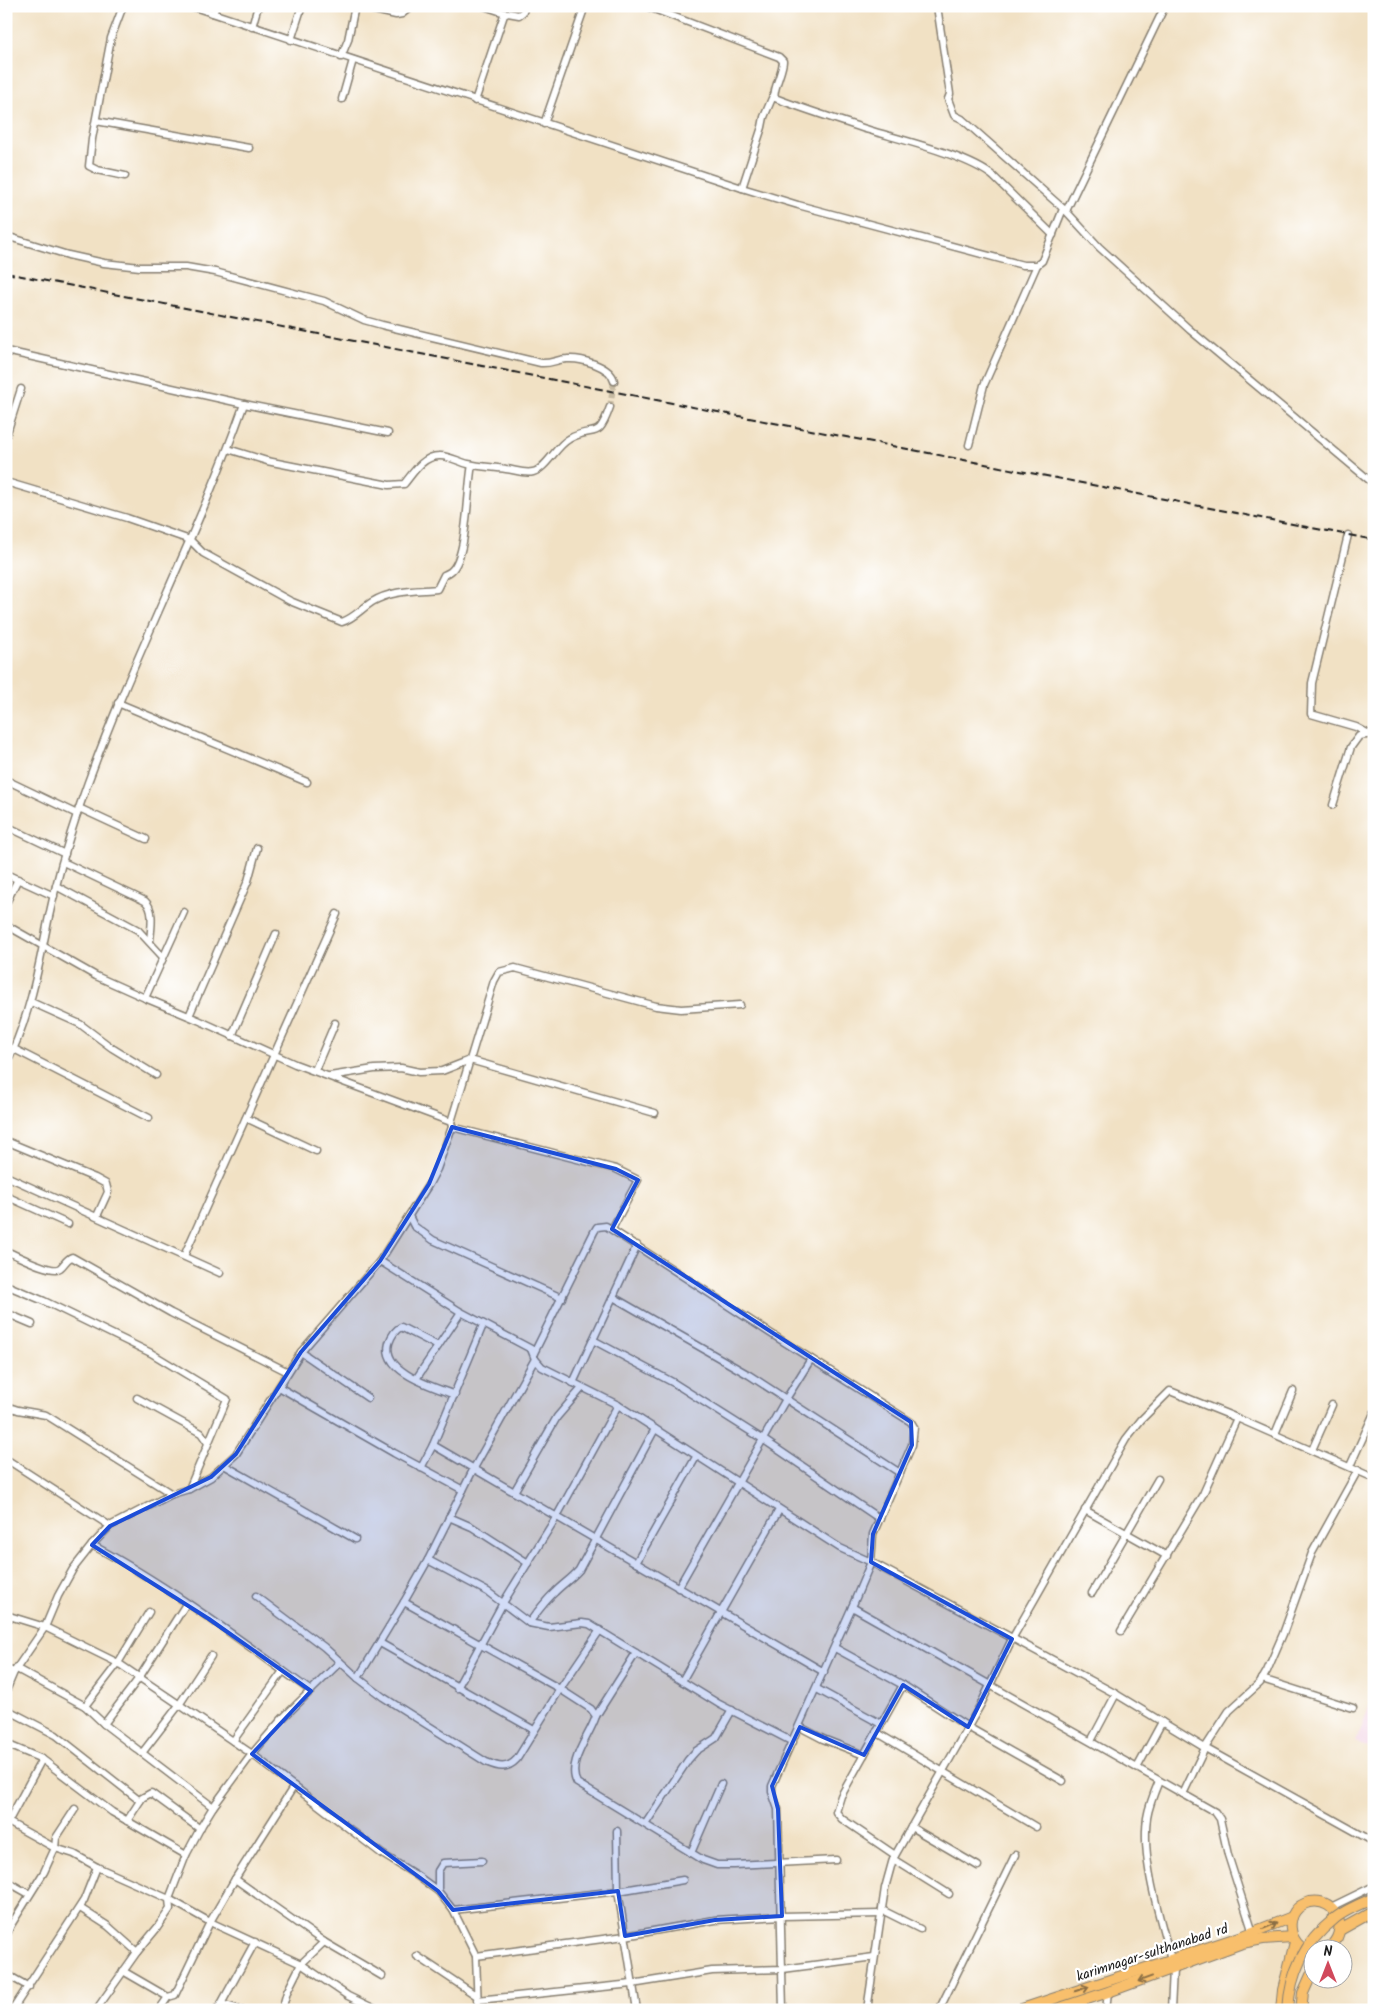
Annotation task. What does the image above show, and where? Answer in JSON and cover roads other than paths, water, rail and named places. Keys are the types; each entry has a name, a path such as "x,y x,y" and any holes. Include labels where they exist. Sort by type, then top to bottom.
{"highway":[{"path":"1288,2010 1289,1989 1297,1964 1317,1935 1334,1919 1374,1898"},
{"name":"karimnagar-sulthanabad rd","path":"1020,2010 1172,1964 1292,1917 1298,1909 1311,1902 1322,1903 1331,1907"},
{"path":"1331,1907 1339,1920 1340,1930 1338,1938"},
{"path":"1340,1930 1374,1911"},
{"path":"1292,1917 1290,1927 1294,1940 1302,1948"},
{"path":"1054,2010 1108,1992 1172,1964 1242,1943 1263,1939 1294,1940"},
{"path":"1281,2010 1283,1990 1294,1940"},
{"path":"1301,2010 1302,1993 1304,1988"}],"street":[{"path":"123,6 111,38 89,166 97,170 125,176"},
{"path":"191,6 742,188 798,205 1024,265 1037,265"},
{"path":"213,13 216,6"},
{"path":"252,27 258,6"},
{"path":"291,40 302,6"},
{"path":"342,57 348,40 355,6 396,15 402,14 412,6"},
{"path":"484,6 505,13 519,15 523,12 525,6"},
{"path":"544,124 585,6"},
{"path":"646,6 779,57 783,61 783,68 764,117 742,188"},
{"path":"937,6 950,94 948,99 954,116 962,120 1065,210 1099,247 1190,330 1374,484"},
{"path":"970,445 984,385 1037,265 1042,260 1165,6"},
{"path":"475,101 505,13"},
{"path":"342,99 353,60"},
{"path":"773,96 853,125 920,145 983,169 994,177 1053,235"},
{"path":"96,121 248,148"},
{"path":"6,236 68,255 104,263 140,267 186,267 215,272 324,301 364,320 382,326 541,363 549,364 566,359 592,364 610,372 614,381"},
{"path":"6,351 244,404 388,432"},
{"path":"6,436 21,389"},
{"path":"6,1066 31,1002 56,886 78,811 118,703 190,540 228,449 244,404"},
{"path":"228,449 267,461 389,485 404,484 422,463 430,457 440,455 472,465 528,473 536,471 564,442 575,436 600,429 610,407"},
{"path":"6,482 127,518 190,540 203,553 290,601 342,622 353,618 372,602 393,592 437,588 444,575 451,572 461,548 466,517 468,480 472,465"},
{"path":"1348,535 1312,683 1311,714 1356,727 1370,734"},
{"path":"118,703 307,782"},
{"path":"1334,805 1351,747 1359,736 1370,734"},
{"path":"6,780 146,839"},
{"path":"6,826 65,854"},
{"path":"189,1016 248,881 257,848"},
{"path":"63,862 145,901 148,904 151,918 150,941"},
{"path":"6,874 54,896"},
{"path":"6,903 18,879"},
{"path":"56,886 123,920 150,941 163,957"},
{"path":"145,998 184,912"},
{"path":"184,1256 337,914"},
{"path":"6,925 96,976 274,1055 451,1124 616,1169 638,1180 612,1229"},
{"path":"232,1036 276,934"},
{"path":"6,1691 16,1670 44,1627 73,1569 92,1545 110,1526 172,1494 189,1489 211,1477 236,1454 302,1352 380,1262 437,1168 494,981 499,972 516,968 656,1006 681,1010 740,1005"},
{"path":"31,1002 80,1024 125,1057 156,1075"},
{"path":"315,1070 335,1024"},
{"path":"14,1049 149,1118"},
{"path":"327,1076 374,1069 401,1068 418,1072 442,1071 470,1060 656,1113"},
{"path":"246,1118 316,1151"},
{"path":"6,1141 106,1184 108,1192 97,1216"},
{"path":"6,1176 220,1273"},
{"path":"6,1196 68,1224"},
{"path":"409,1216 414,1226 433,1240 562,1298"},
{"path":"358,1678 428,1560 474,1468 534,1356 597,1227 606,1226 612,1229 911,1422 914,1427 914,1435 900,1473 873,1534 871,1562 835,1648 772,1786 772,1792 778,1809 783,2010"},
{"path":"573,1384 637,1245"},
{"path":"6,1251 54,1270 60,1268 66,1259 72,1257 171,1313 288,1372"},
{"path":"380,1262 483,1325 527,1347 542,1367 618,1405 840,1548 871,1562 1116,1694 1205,1748 1374,1842"},
{"path":"6,1285 151,1352 227,1399 189,1489"},
{"path":"613,1297 749,1375 900,1473"},
{"path":"416,1379 461,1312"},
{"path":"6,1313 32,1324"},
{"path":"421,1468 455,1395 483,1325"},
{"path":"438,1346 404,1328 398,1328 389,1343 389,1358 392,1363 416,1379 455,1395"},
{"path":"593,1340 674,1383 764,1440 880,1519"},
{"path":"302,1352 368,1398"},
{"path":"678,1588 737,1483 811,1359"},
{"path":"279,1387 463,1490"},
{"path":"514,1492 557,1417 582,1388"},
{"path":"1275,1434 1293,1390"},
{"path":"867,2010 885,1888 894,1857 968,1727 991,1685 1012,1639 1085,1510 1126,1440 1154,1407 1170,1391 1275,1434 1374,1478"},
{"path":"136,1398 202,1433 208,1443"},
{"path":"457,1688 503,1603 557,1516 618,1405"},
{"path":"1312,1450 1332,1405"},
{"path":"6,1406 18,1410 46,1414 172,1494"},
{"path":"1350,1466 1374,1413"},
{"path":"1121,1631 1203,1494 1237,1418"},
{"path":"529,1623 541,1606 556,1591 570,1581 579,1570 655,1429"},
{"path":"433,1445 824,1672"},
{"path":"636,1564 696,1457"},
{"path":"6,1459 110,1526"},
{"path":"224,1465 355,1539"},
{"path":"1182,1794 1205,1748 1229,1711 1262,1679 1283,1634 1312,1553 1358,1470"},
{"path":"1092,1593 1158,1479"},
{"path":"682,1681 779,1510"},
{"path":"1085,1510 1167,1556"},
{"path":"449,1517 472,1527 528,1563"},
{"path":"92,1545 114,1556 311,1691"},
{"path":"428,1560 488,1592 529,1623 549,1627 582,1623 589,1624 732,1710 793,1742"},
{"path":"256,1596 297,1626 358,1678 409,1713 495,1766 503,1767 512,1764 560,1688 600,1630"},
{"path":"404,1602 560,1688 591,1709 596,1716"},
{"path":"104,1724 139,1678 186,1604"},
{"path":"852,1607 1215,1812 1220,1818 1228,1855 1252,1933"},
{"path":"85,1706 118,1663 149,1612"},
{"path":"6,1615 44,1627 118,1663 252,1754 382,1854 416,1875 438,1892 453,1910 476,1956 478,2010"},
{"path":"380,1642 457,1688 534,1730"},
{"path":"835,1648 903,1685 968,1727 1063,1781"},
{"path":"636,1653 596,1716 590,1734 577,1756 573,1776 577,1783 646,1823 703,1860 717,1865 836,1860"},
{"path":"142,1753 179,1705 211,1656"},
{"path":"96,2010 136,1952 167,1914 171,1905 169,1899 186,1855 213,1808 252,1754 282,1720 340,1662"},
{"path":"6,1669 16,1670 85,1706 104,1724 213,1808"},
{"path":"233,1741 283,1671"},
{"path":"1262,1679 1353,1708"},
{"path":"903,1685 838,1803 836,1812 842,1820 949,1894"},
{"path":"816,1688 881,1724"},
{"path":"1091,1742 1116,1694"},
{"path":"6,1709 56,1735 140,1801"},
{"path":"646,1823 688,1760 696,1751 716,1738 732,1710"},
{"path":"1137,1768 1162,1722"},
{"path":"800,1727 823,1739 864,1755"},
{"path":"876,1732 1036,1827"},
{"path":"6,1744 42,1759 112,1812 186,1855"},
{"path":"42,1759 7,1824 55,1848 74,1854 97,1867 169,1899 210,1922 301,1964 348,1996 377,2010"},
{"path":"1159,1781 1149,1806 1147,1820 1148,1848 1154,1897 1172,1964 1171,2010"},
{"path":"691,1852 722,1784"},
{"path":"159,2010 168,1997 175,1995 210,1922 235,1878 294,1786"},
{"path":"127,1821 140,1801 146,1794 151,1793 200,1829"},
{"path":"6,1936 8,1924 44,1872 55,1848 56,1838 75,1809"},
{"path":"911,1827 978,1866"},
{"path":"617,1831 618,1891 637,2010"},
{"path":"939,2010 1015,1855"},
{"path":"438,1892 438,1871 443,1863 482,1861"},
{"path":"97,1867 80,1908 108,1926 136,1952"},
{"path":"235,1878 324,1942 382,1976"},
{"path":"453,1910 618,1891 684,1880"},
{"path":"6,1881 29,1894"},
{"path":"1331,1907 1374,1886"},
{"path":"21,2010 15,2006 84,1900"},
{"path":"476,1956 624,1936 715,1920 881,1912 920,1929"},
{"path":"243,2010 219,2007 255,1942"},
{"path":"282,2010 287,1992 301,1964 324,1942"},
{"path":"417,1956 477,1998 632,1984 712,1972 783,1969 874,1956"},
{"path":"123,1971 168,1997"},
{"path":"6,1974 29,1987"},
{"path":"1106,2010 1108,1992"}],"tunnel":[{"path":"610,407 614,381"}],"railway":[{"path":"6,273 1374,540"}]}
